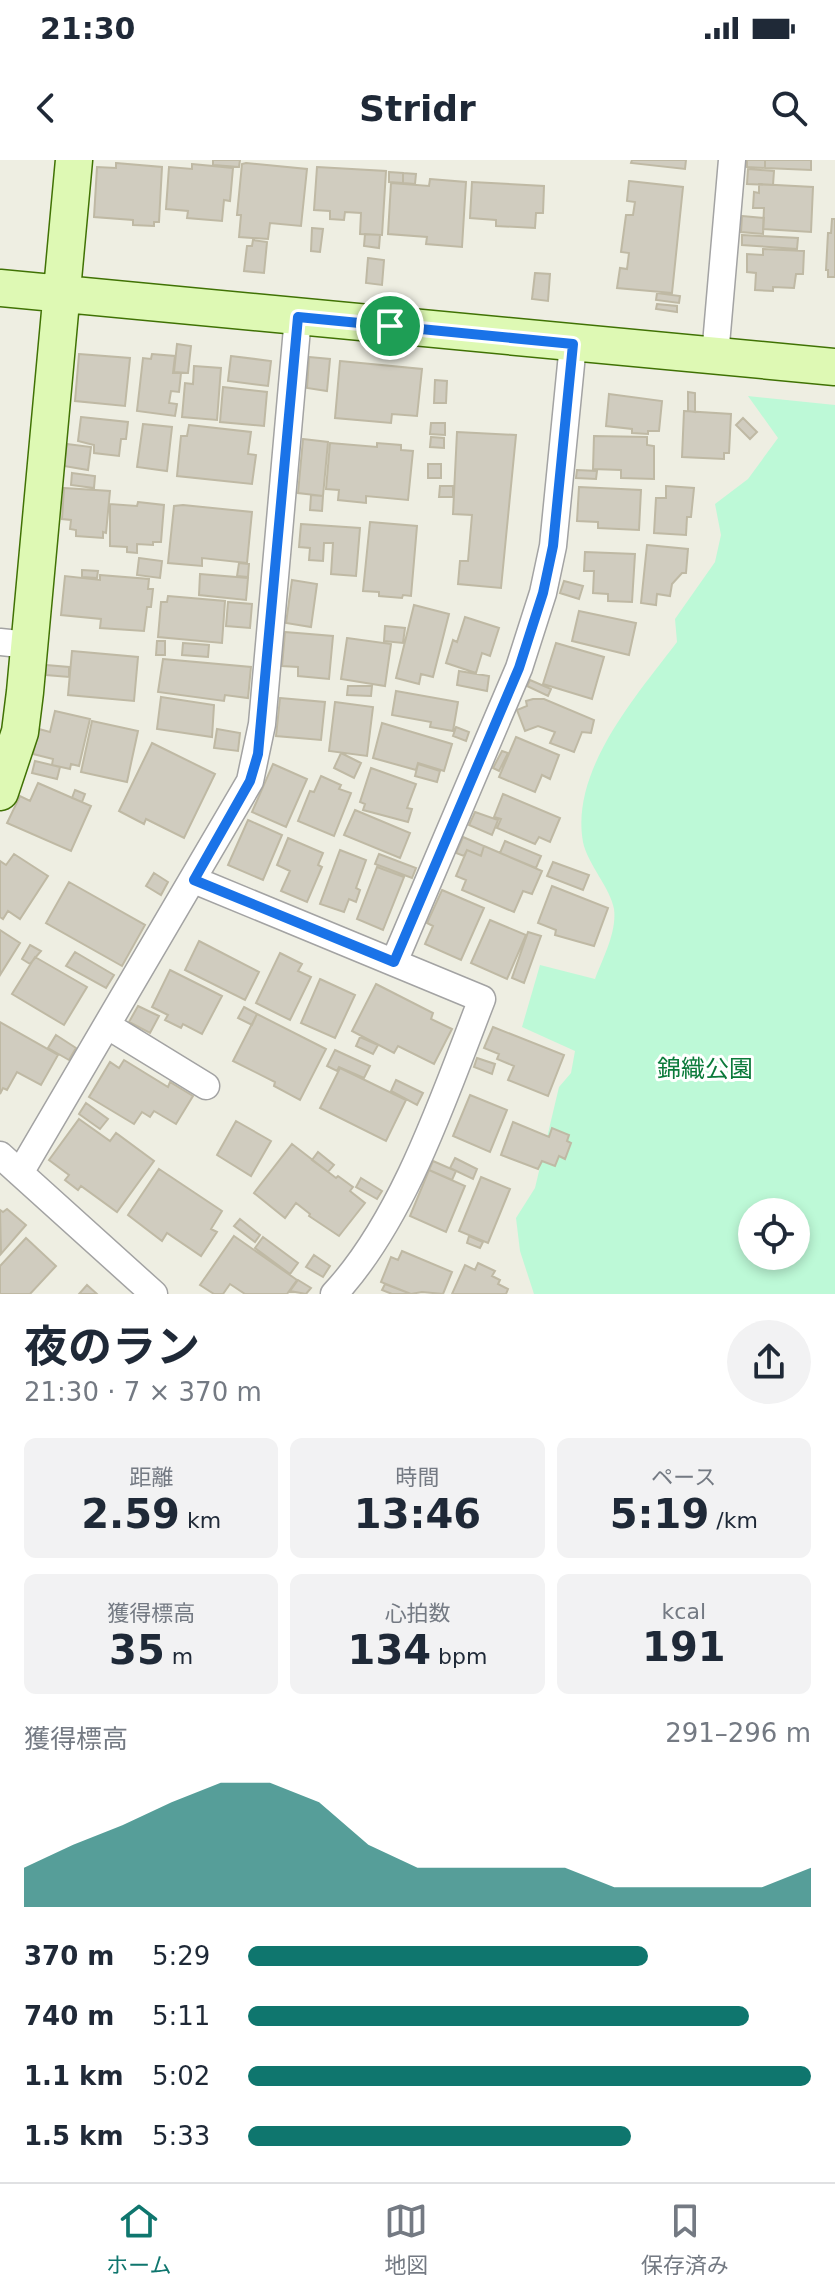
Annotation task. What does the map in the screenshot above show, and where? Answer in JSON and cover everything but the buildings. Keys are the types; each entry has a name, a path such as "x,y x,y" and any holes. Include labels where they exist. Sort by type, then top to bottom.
{"street":[{"path":"0,792 20,732 14,643 61,294 74,160"},
{"path":"715,356 732,160"},
{"path":"0,288 835,367"},
{"path":"20,1173 250,781 258,754 298,317"},
{"path":"394,962 519,668 540,606 553,546 573,344"},
{"path":"194,880 482,999 441,1106 405,1183 343,1292"},
{"path":"108,1026 206,1086"},
{"path":"0,1155 154,1294"}],"green space":[{"name":"錦織公園","path":"748,396 835,405 835,1294 534,1294 520,1251 516,1218 535,1188 559,1087 571,1073 575,1051 522,1027 540,965 595,979 609,945 614,909 583,842 582,815 587,788 596,761 610,735 677,642 675,619 715,562 721,535 715,504 748,479 778,438"}],"route":[{"path":"298,317 390,326 573,344 553,546 532,633 394,962 194,880 236,809 250,781 258,754 298,317"}]}
